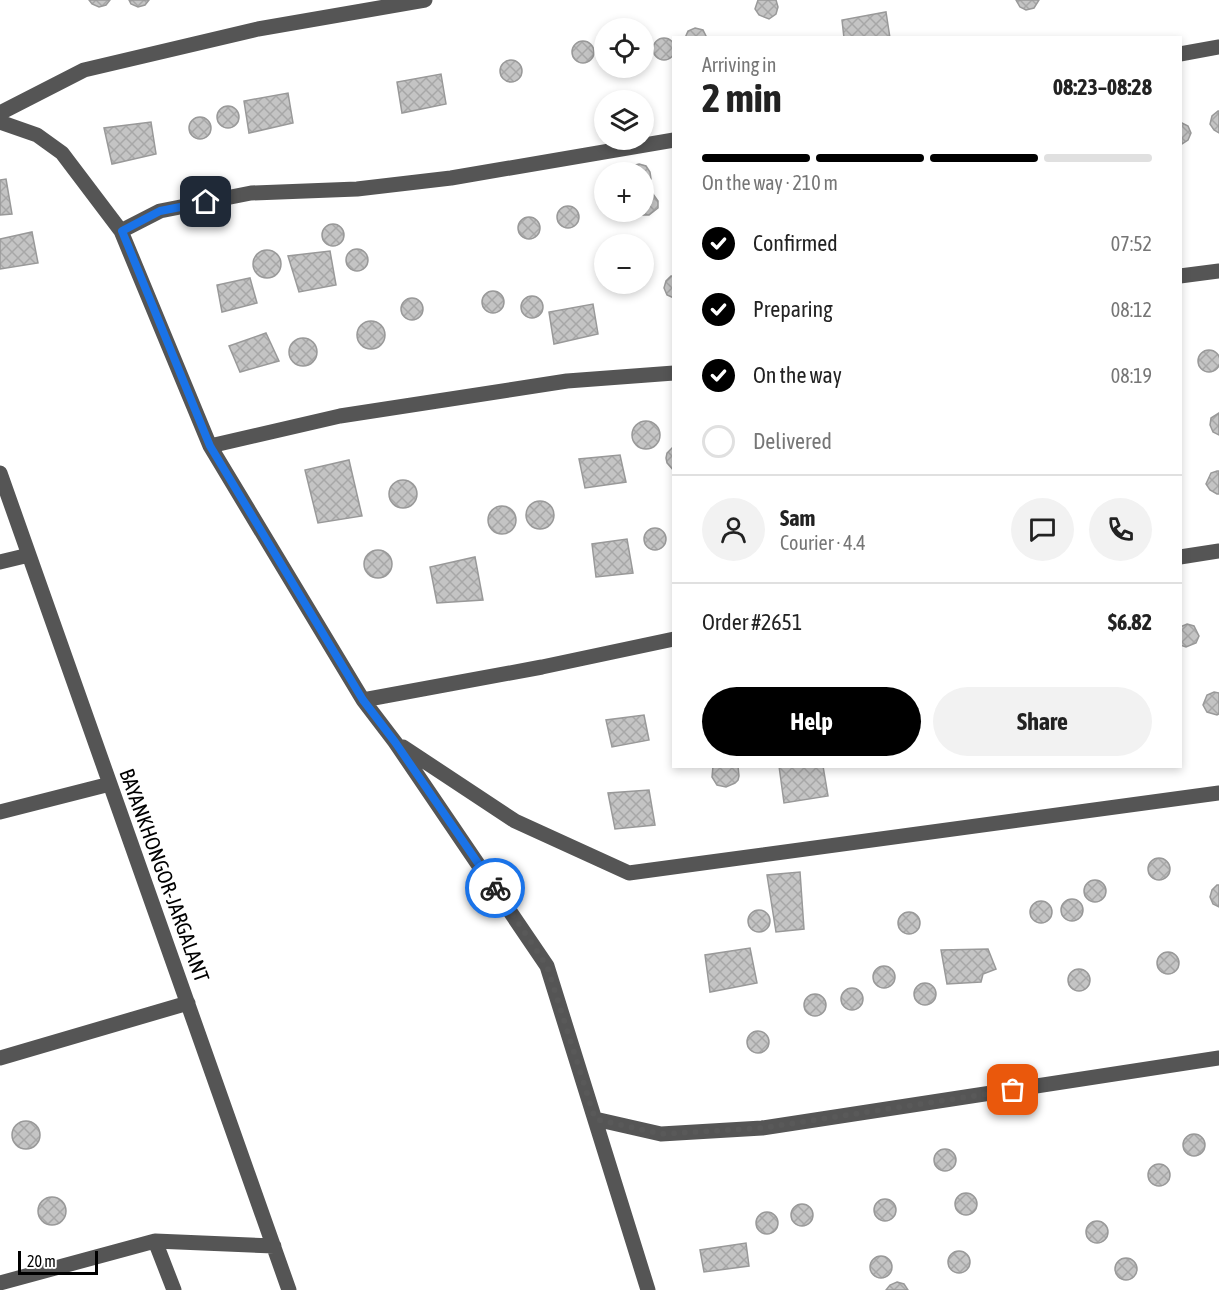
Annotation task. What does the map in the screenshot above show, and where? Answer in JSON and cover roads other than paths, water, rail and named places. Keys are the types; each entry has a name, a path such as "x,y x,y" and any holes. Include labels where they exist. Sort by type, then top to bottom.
{"street":[{"path":"0,113 84,70 258,29 425,0"},
{"path":"1182,54 1219,47"},
{"path":"0,122 37,135 62,153 122,231 210,446 363,700 395,742 547,966 648,1290"},
{"path":"122,231 160,211 251,193 357,189 450,178 672,140"},
{"path":"1182,276 1219,271"},
{"path":"210,446 362,413 567,381 672,373"},
{"name":"BAYANKHONGOR-JARGALANT","path":"0,473 290,1290"},
{"path":"1182,556 1219,551"},
{"path":"0,562 29,555"},
{"path":"363,700 672,639"},
{"path":"395,742 514,821 628,873 1219,793"},
{"path":"0,812 110,784"},
{"path":"0,1058 188,1003"},
{"path":"595,1119 661,1134 762,1128 1219,1058"},
{"path":"155,1241 174,1290"},
{"path":"0,1283 155,1241 274,1246"}]}
